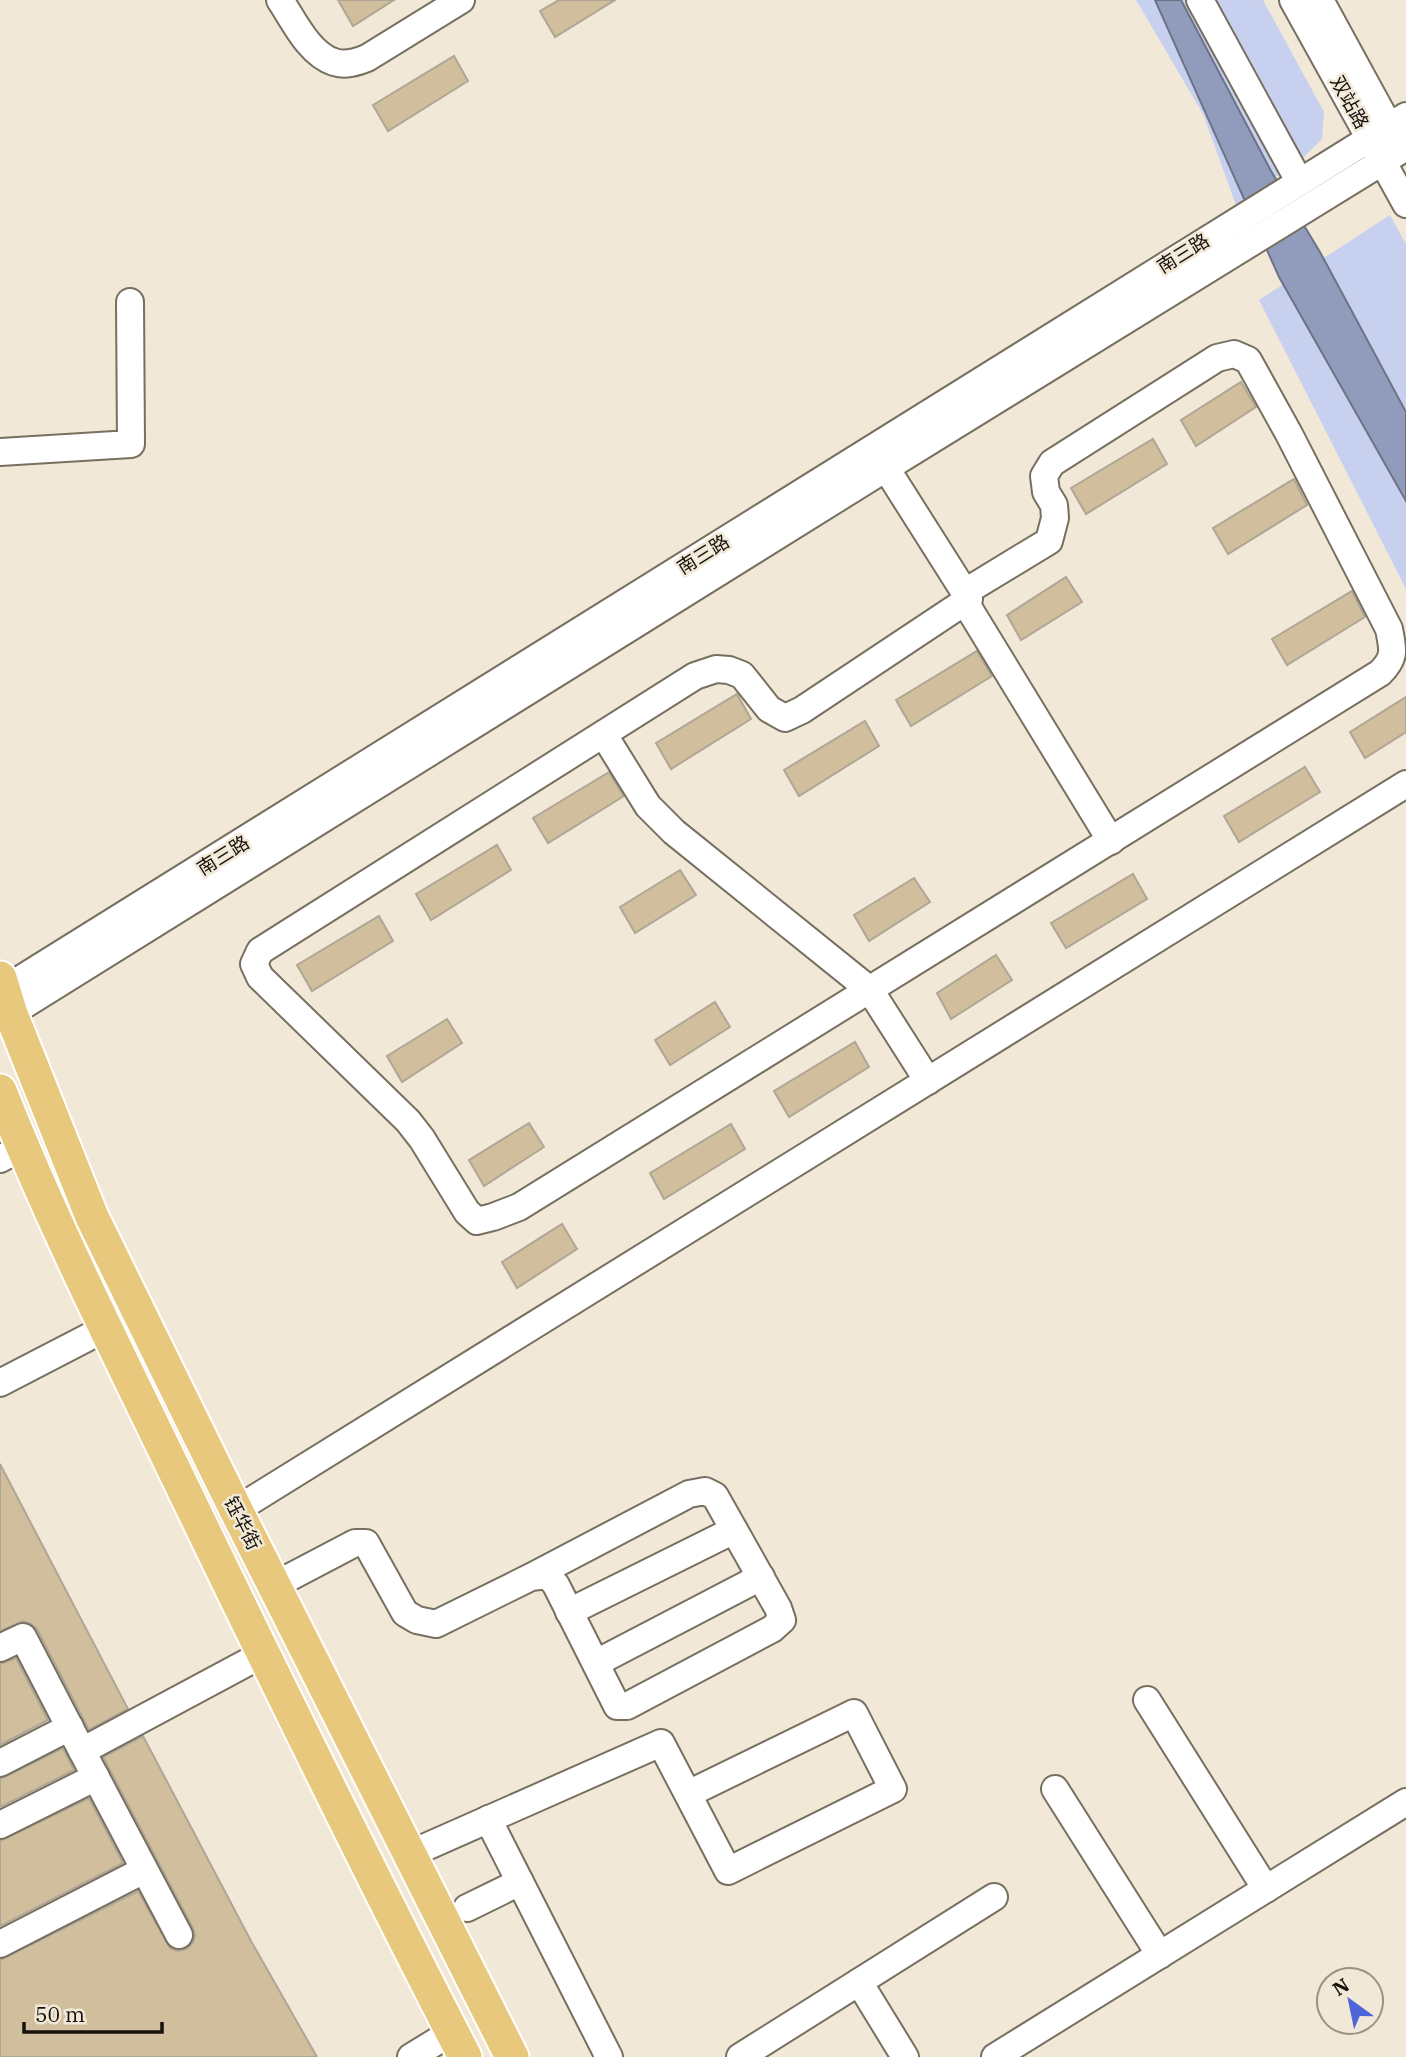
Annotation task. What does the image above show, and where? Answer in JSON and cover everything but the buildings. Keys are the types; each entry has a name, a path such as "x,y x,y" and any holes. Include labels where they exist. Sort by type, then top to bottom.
{"main road":[{"name":"钰华街","path":"3,999 92,1217 236,1510 512,2057"},
{"name":"钰华街","path":"0,1091 11,1153 106,1328 263,1654 458,2044"}],"street":[{"path":"280,0 307,41 322,55 335,62 351,64 367,58 461,0"},
{"path":"1200,0 1299,181"},
{"name":"双站路","path":"1293,0 1394,142"},
{"name":"双站路","path":"1320,0 1394,142 1406,204"},
{"name":"南三路","path":"3,999 1299,181 1394,142"},
{"name":"南三路","path":"3,999 886,468 1394,142"},
{"path":"0,452 131,444 130,302"},
{"path":"1234,354 1248,359 1289,434 1389,629 1393,648 1392,661 1380,673 1111,841 519,1207 494,1217 477,1221 467,1212 408,1121 260,977 254,964 260,951 695,676 716,669 742,675 769,709 785,718 802,710 965,597 1049,541 1055,519 1055,505 1046,492 1044,476 1052,463 1217,358 1234,354"},
{"path":"886,468 1111,841"},
{"path":"604,736 648,806 674,832 870,990 928,1082"},
{"path":"236,1510 1406,785"},
{"path":"0,1383 106,1328"},
{"path":"275,1585 355,1543 366,1543 405,1613 417,1620 436,1624 689,1494 705,1491 715,1496 778,1608 782,1620 772,1629 627,1706 617,1706 548,1575 531,1577"},
{"path":"569,1612 734,1530"},
{"path":"596,1663 761,1577"},
{"path":"0,1648 23,1637 179,1935"},
{"path":"82,1751 263,1654"},
{"path":"1147,1700 1266,1889"},
{"path":"410,1854 661,1743 727,1871 893,1789 854,1713 688,1794"},
{"path":"0,1763 69,1727"},
{"path":"0,1825 96,1777"},
{"path":"1055,1789 1160,1955"},
{"path":"995,2057 1406,1802"},
{"path":"488,1819 609,2057"},
{"path":"0,1944 144,1870"},
{"path":"467,1908 520,1882"},
{"path":"740,2057 994,1897"},
{"path":"859,1982 905,2057"},
{"path":"411,2057 458,2044"}],"shaded area":[{"path":"1136,0 1263,0 1324,112 1322,139 1302,159 1236,205 1203,114"},
{"path":"1155,0 1181,0 1271,171 1320,252 1406,412 1406,501 1279,277"},
{"path":"1390,215 1406,244 1406,589 1259,300"}]}
